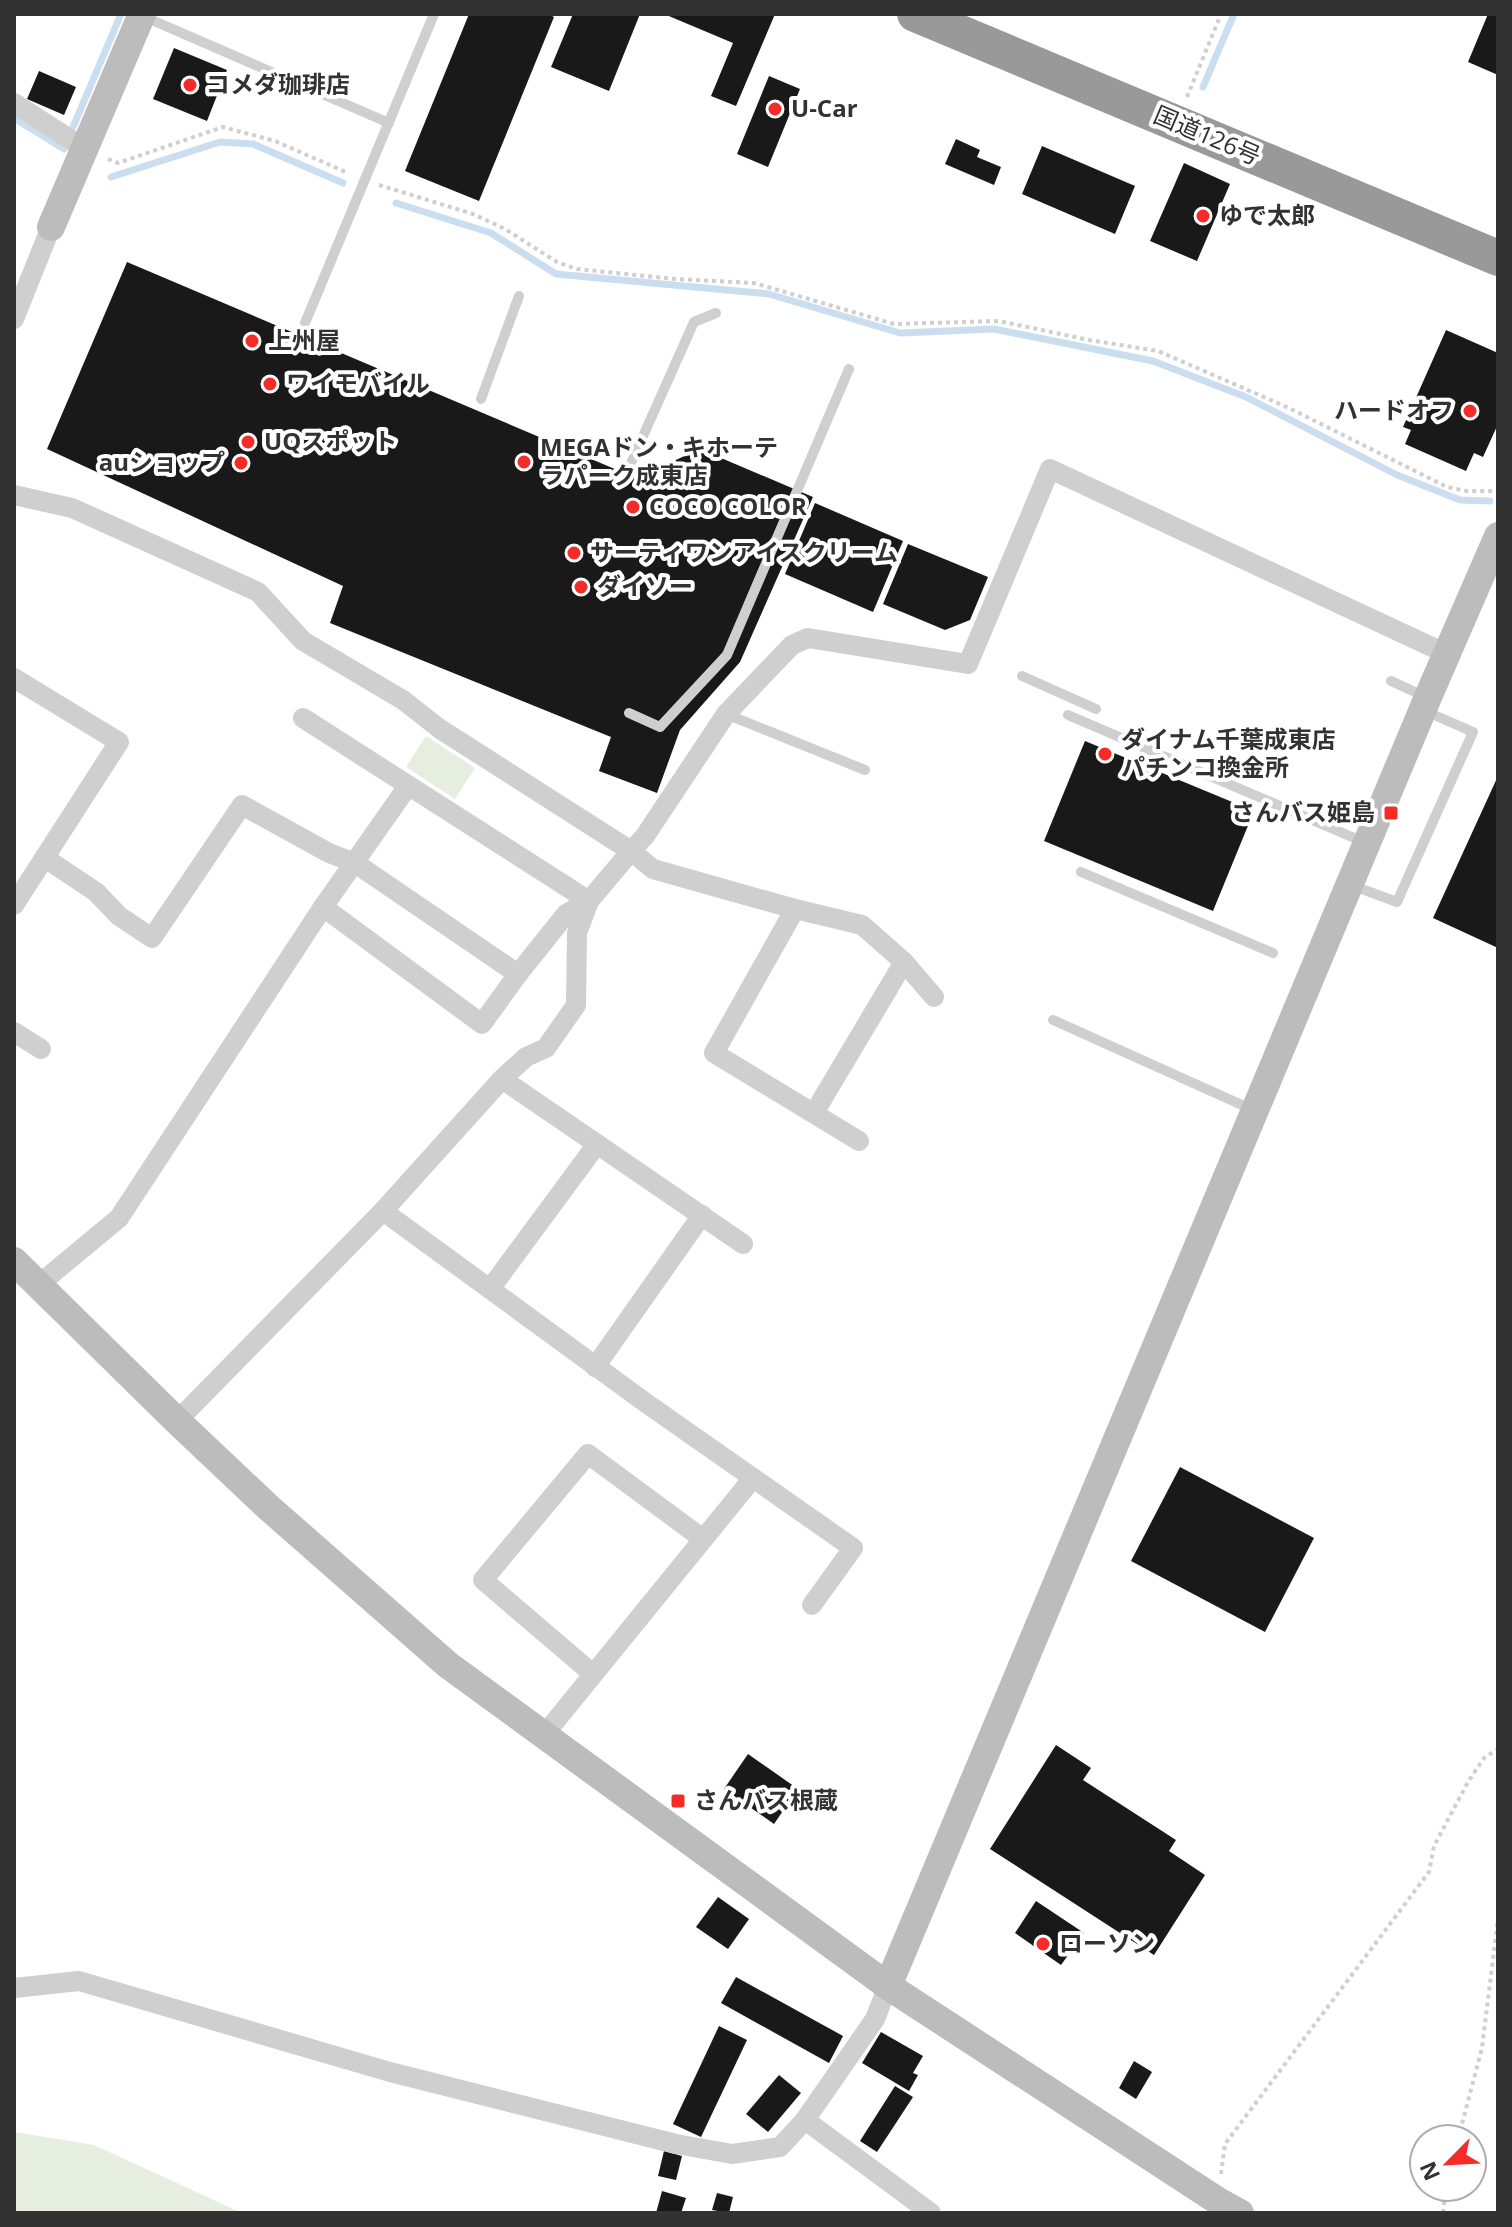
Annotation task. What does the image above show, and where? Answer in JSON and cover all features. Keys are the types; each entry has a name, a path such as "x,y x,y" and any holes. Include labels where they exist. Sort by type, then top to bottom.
{"highway":[{"name":"国道126号","path":"915,14 1498,258"}],"street":[{"path":"14,319 142,15"},
{"path":"14,103 85,149"},
{"path":"177,1421 383,1211 502,1079 526,1057 546,1048 576,1005 577,933 589,901 645,836 726,714 792,645 808,638 968,664 1050,469 1447,654"},
{"path":"14,495 72,508 258,592 303,641 403,700 440,729 631,851 653,869 862,925 904,962 934,997"},
{"path":"14,1988 79,1981 390,2072 690,2147 732,2154 780,2147 805,2120 875,2019 1498,536"},
{"path":"14,678 119,742 14,905"},
{"path":"303,718 589,901"},
{"path":"37,1286 119,1218 323,907 408,786"},
{"path":"45,858 96,892 119,916 152,938 242,805 329,853 355,863 518,974"},
{"path":"323,907 482,1024 566,914 589,901"},
{"path":"795,909 714,1053 859,1141"},
{"path":"814,1113 904,962"},
{"path":"14,1032 41,1049"},
{"path":"502,1079 743,1244"},
{"path":"490,1289 597,1144"},
{"path":"383,1211 595,1367 853,1548 812,1605"},
{"path":"595,1367 702,1215"},
{"path":"14,1261 268,1507 448,1665 888,1986 1229,2207"},
{"path":"593,1674 483,1580 588,1454 703,1539"},
{"path":"544,1735 753,1478"},
{"path":"805,2120 931,2213"}],"lane":[{"path":"305,323 434,14"},
{"path":"142,15 389,123"},
{"path":"481,399 519,296"},
{"path":"631,463 694,322 716,313"},
{"path":"629,713 660,727 727,655 849,369"},
{"path":"1022,676 1096,709"},
{"path":"1350,884 1397,902 1473,732 1391,681"},
{"path":"726,714 865,770"},
{"path":"1068,715 1367,843"},
{"path":"1081,872 1273,953"},
{"path":"1053,1020 1255,1111"}],"path":[{"path":"1176,123 1221,14"},
{"path":"85,149 118,163 223,127 275,141 365,180 473,214 505,229 557,262 577,269 754,283 894,324 999,321 1158,351 1289,408 1447,487 1467,491 1498,491"},
{"path":"1229,2207 1225,2144 1429,1872 1434,1846 1468,1782 1484,1758 1498,1749"},
{"path":"1462,2123 1482,2048 1498,1919"}],"green space":[{"path":"426,736 475,768 455,799 406,767"},
{"path":"14,2132 94,2145 242,2213 14,2213"}],"building":[{"path":"469,14 548,14 554,17 479,201 405,171"},
{"path":"573,14 640,14 609,91 551,67"},
{"path":"664,14 775,14 736,106 711,96 733,43"},
{"path":"1488,14 1498,14 1498,75 1468,62"},
{"name":"コメダ珈琲店","path":"174,48 227,70 207,121 153,99"},
{"path":"39,71 76,87 64,115 27,99"},
{"path":"769,76 800,89 768,167 737,154"},
{"path":"956,139 980,150 977,157 1001,167 994,185 945,164"},
{"path":"1042,146 1135,186 1115,234 1022,194"},
{"path":"1184,163 1230,184 1197,261 1150,241"},
{"path":"127,262 636,478 700,449 813,497 740,662 680,730 657,793 599,771 611,737 330,623 343,586 47,449"},
{"path":"1446,330 1498,353 1498,424 1483,457 1474,453 1466,471 1405,444 1411,430 1403,427"},
{"path":"815,503 903,541 873,612 785,574"},
{"path":"908,544 988,577 970,620 945,630 883,604"},
{"path":"1085,741 1254,811 1213,911 1044,841"},
{"path":"1498,776 1498,948 1433,918"},
{"path":"1180,1467 1314,1538 1265,1632 1131,1561"},
{"path":"1056,1745 1091,1768 1083,1780 1176,1840 1169,1851 1205,1875 1154,1955 990,1849"},
{"path":"748,1754 798,1789 774,1824 724,1789"},
{"path":"718,1897 749,1919 728,1949 696,1927"},
{"path":"1036,1901 1084,1933 1061,1965 1015,1933"},
{"path":"736,1977 843,2036 829,2063 721,2003"},
{"path":"719,2026 747,2040 701,2137 673,2124"},
{"path":"881,2032 923,2056 913,2073 918,2075 909,2091 862,2063"},
{"path":"1134,2061 1152,2072 1136,2099 1119,2088"},
{"path":"779,2075 801,2093 768,2132 746,2114"},
{"path":"895,2086 913,2097 877,2152 860,2141"},
{"path":"664,2151 682,2156 676,2180 658,2176"},
{"path":"662,2191 686,2198 681,2213 656,2213"},
{"path":"717,2193 733,2197 729,2213 712,2210"}],"waterway":[{"path":"73,127 121,14"},
{"path":"1203,87 1234,14"},
{"path":"14,118 64,149"},
{"path":"111,177 220,142 253,144 343,183"},
{"path":"396,203 491,233 556,274 769,294 900,333 994,329 1153,361 1246,397 1397,475 1460,500 1490,501"}],"place":[{"name":"コメダ珈琲店","path":"190,85"},
{"name":"U-Car","path":"775,109"},
{"name":"ゆで太郎","path":"1203,216"},
{"name":"上州屋","path":"252,341"},
{"name":"ワイモバイル","path":"270,384"},
{"name":"ハードオフ","path":"1470,411"},
{"name":"UQスポット","path":"248,442"},
{"name":"MEGAドン・キホーテ ラパーク成東店","path":"524,462"},
{"name":"auショップ","path":"241,463"},
{"name":"COCO COLOR","path":"633,507"},
{"name":"サーティワンアイスクリーム","path":"574,553"},
{"name":"ダイソー","path":"581,587"},
{"name":"ダイナム千葉成東店 パチンコ換金所","path":"1105,754"},
{"name":"さんバス姫島","path":"1391,813"},
{"name":"さんバス根蔵","path":"678,1801"},
{"name":"ローソン","path":"1043,1944"}]}
